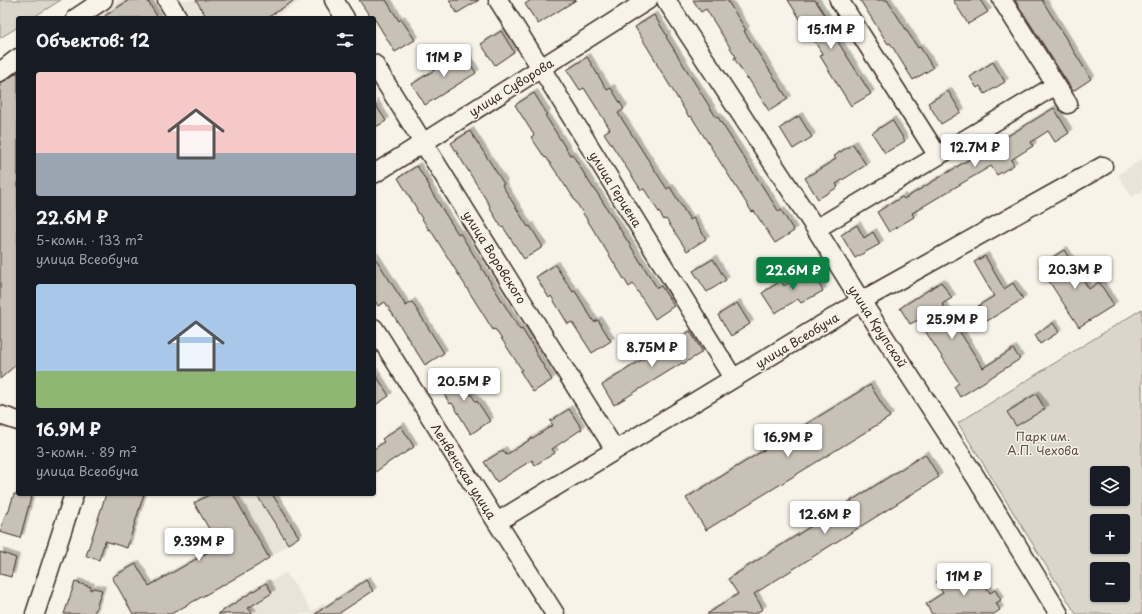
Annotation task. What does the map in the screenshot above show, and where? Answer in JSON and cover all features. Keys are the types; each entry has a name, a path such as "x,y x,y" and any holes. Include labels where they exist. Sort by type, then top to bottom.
{"street":[{"path":"79,16 103,0"},
{"path":"167,0 177,16"},
{"path":"334,0 344,16"},
{"name":"улица Герцена","path":"498,0 734,378"},
{"name":"улица Суворова","path":"376,173 648,0"},
{"name":"улица Крупской","path":"666,0 975,476 1059,614"},
{"path":"839,0 938,156"},
{"path":"1002,0 1068,104"},
{"path":"0,72 16,60"},
{"name":"улица Воровского","path":"376,67 615,450"},
{"path":"816,229 1056,85"},
{"name":"улица Всеобуча","path":"497,522 861,301 1103,166"},
{"name":"Ленвенская улица","path":"376,331 555,614"},
{"path":"0,415 16,420"},
{"path":"35,614 73,496"}],"shaded area":[{"path":"119,0 303,0 276,16 93,16"},
{"path":"1142,159 1142,191 1132,197 1118,175"},
{"path":"219,496 273,496 299,537 269,558"},
{"path":"286,573 312,611 324,603 326,607 366,580 373,591 342,612 343,614 218,614 266,583"}],"green space":[{"path":"0,0 61,0 35,16 16,16 16,28 0,38"},
{"name":"Парк им. А.П. Чехова","path":"1142,309 1142,614 1076,614 958,423"}],"building":[{"path":"129,0 147,0 157,16 105,16"},
{"path":"196,0 295,0 270,16 206,16"},
{"path":"359,0 386,0 399,21 401,19 415,40 395,52 376,21 376,16 370,16"},
{"path":"449,0 479,0 457,13"},
{"path":"531,0 576,0 538,24 525,4"},
{"path":"693,0 727,0 746,30 744,31 788,99 769,111 734,58 736,57 706,9 701,12"},
{"path":"788,0 815,0 834,29 831,31 871,94 851,106 820,56 823,55"},
{"path":"860,0 887,0 918,48 920,47 933,68 913,80 890,43 888,44"},
{"path":"953,0 980,0 988,12 968,24"},
{"path":"1015,0 1042,0 1091,79 1073,91"},
{"path":"654,15 716,117 717,116 779,212 781,210 794,231 775,243 754,211 752,212 691,116 689,117 635,27"},
{"path":"501,31 514,52 495,65 481,44"},
{"path":"463,52 476,73 425,105 412,84"},
{"path":"587,57 607,90 611,88 624,109 618,113 667,189 670,187 690,220 693,218 706,239 687,251 666,219 664,220 644,189 641,190 604,133 610,129 584,88 580,90 567,70"},
{"path":"993,62 1005,82 985,94 980,86 977,88 970,77"},
{"path":"16,73 16,365 0,379 0,83"},
{"path":"948,91 961,112 941,124 928,103"},
{"path":"534,93 547,114 545,115 570,155 572,154 657,288 661,286 674,306 655,319 633,284 629,287 566,186 531,137 534,135 515,105"},
{"path":"376,105 386,121 376,127"},
{"path":"1054,108 1069,133 1055,142 1048,131 1031,142 1033,146 1011,160 1014,165 997,175 991,166 912,213 914,217 889,232 877,212 902,197 904,199"},
{"path":"799,116 812,137 793,149 780,128"},
{"path":"892,120 905,141 885,153 872,133"},
{"path":"470,131 504,184 502,185 528,227 530,226 543,247 524,259 503,227 502,228 451,143"},
{"path":"853,144 866,165 836,184 838,187 818,199 805,178 836,159 834,156"},
{"path":"417,166 458,234 460,233 520,330 522,329 552,380 533,392 520,371 522,370 495,329 493,330 430,229 429,230 398,178"},
{"path":"857,225 864,238 873,232 880,244 855,258 841,235"},
{"path":"1064,250 1089,289 1099,282 1114,305 1079,327 1039,266"},
{"path":"985,256 1004,289 1013,283 1023,299 987,321 978,306 994,296 974,262"},
{"path":"376,259 406,306 412,302 444,353 425,365 385,302 378,306 376,302"},
{"path":"713,259 726,280 707,292 693,271"},
{"path":"555,265 573,292 575,291 594,322 598,320 611,341 592,353 572,322 568,324 551,296 549,298 536,277"},
{"path":"810,269 823,291 801,303 798,299 775,313 762,293 781,281 784,286"},
{"path":"941,282 952,298 942,304 983,368 1013,349 1020,359 960,397 954,387 959,383 918,320 910,324 900,308"},
{"path":"737,303 750,324 731,336 718,315"},
{"path":"1053,323 1059,332 1040,344 1035,335"},
{"path":"690,331 701,349 701,353 614,405 602,385 654,352 655,354"},
{"path":"456,371 490,421 471,434 452,403 450,404 437,383"},
{"path":"376,375 389,396 376,405"},
{"path":"870,385 890,417 706,530 686,498"},
{"path":"1036,394 1045,409 1016,426 1007,412"},
{"path":"569,409 582,429 552,449 555,453 535,465 532,460 497,482 484,462 503,450 506,455 553,425 550,421"},
{"path":"401,426 414,447 376,472 376,448 384,442 382,439"},
{"path":"925,454 939,477 754,594 763,609 754,614 707,614 738,594 728,579"},
{"path":"14,494 16,494 16,496 31,496 20,538 0,532 6,513 8,513"},
{"path":"105,496 143,496 127,548 105,541 99,560 86,556"},
{"path":"207,496 234,496 269,558 171,614 133,614 112,577 136,564 149,586 219,546 194,503"},
{"path":"257,496 273,496 299,537 288,544"},
{"path":"0,552 16,558 11,577 0,574"},
{"path":"954,571 961,583 977,573 990,593 995,590 1001,600 996,603 1000,610 994,614 932,614 926,604 943,593 936,582"},
{"path":"366,580 373,591 338,614 315,614"},
{"path":"75,582 91,587 90,590 94,588 102,590 94,614 64,614"},
{"path":"266,583 272,593 248,608 253,614 218,614"}]}
